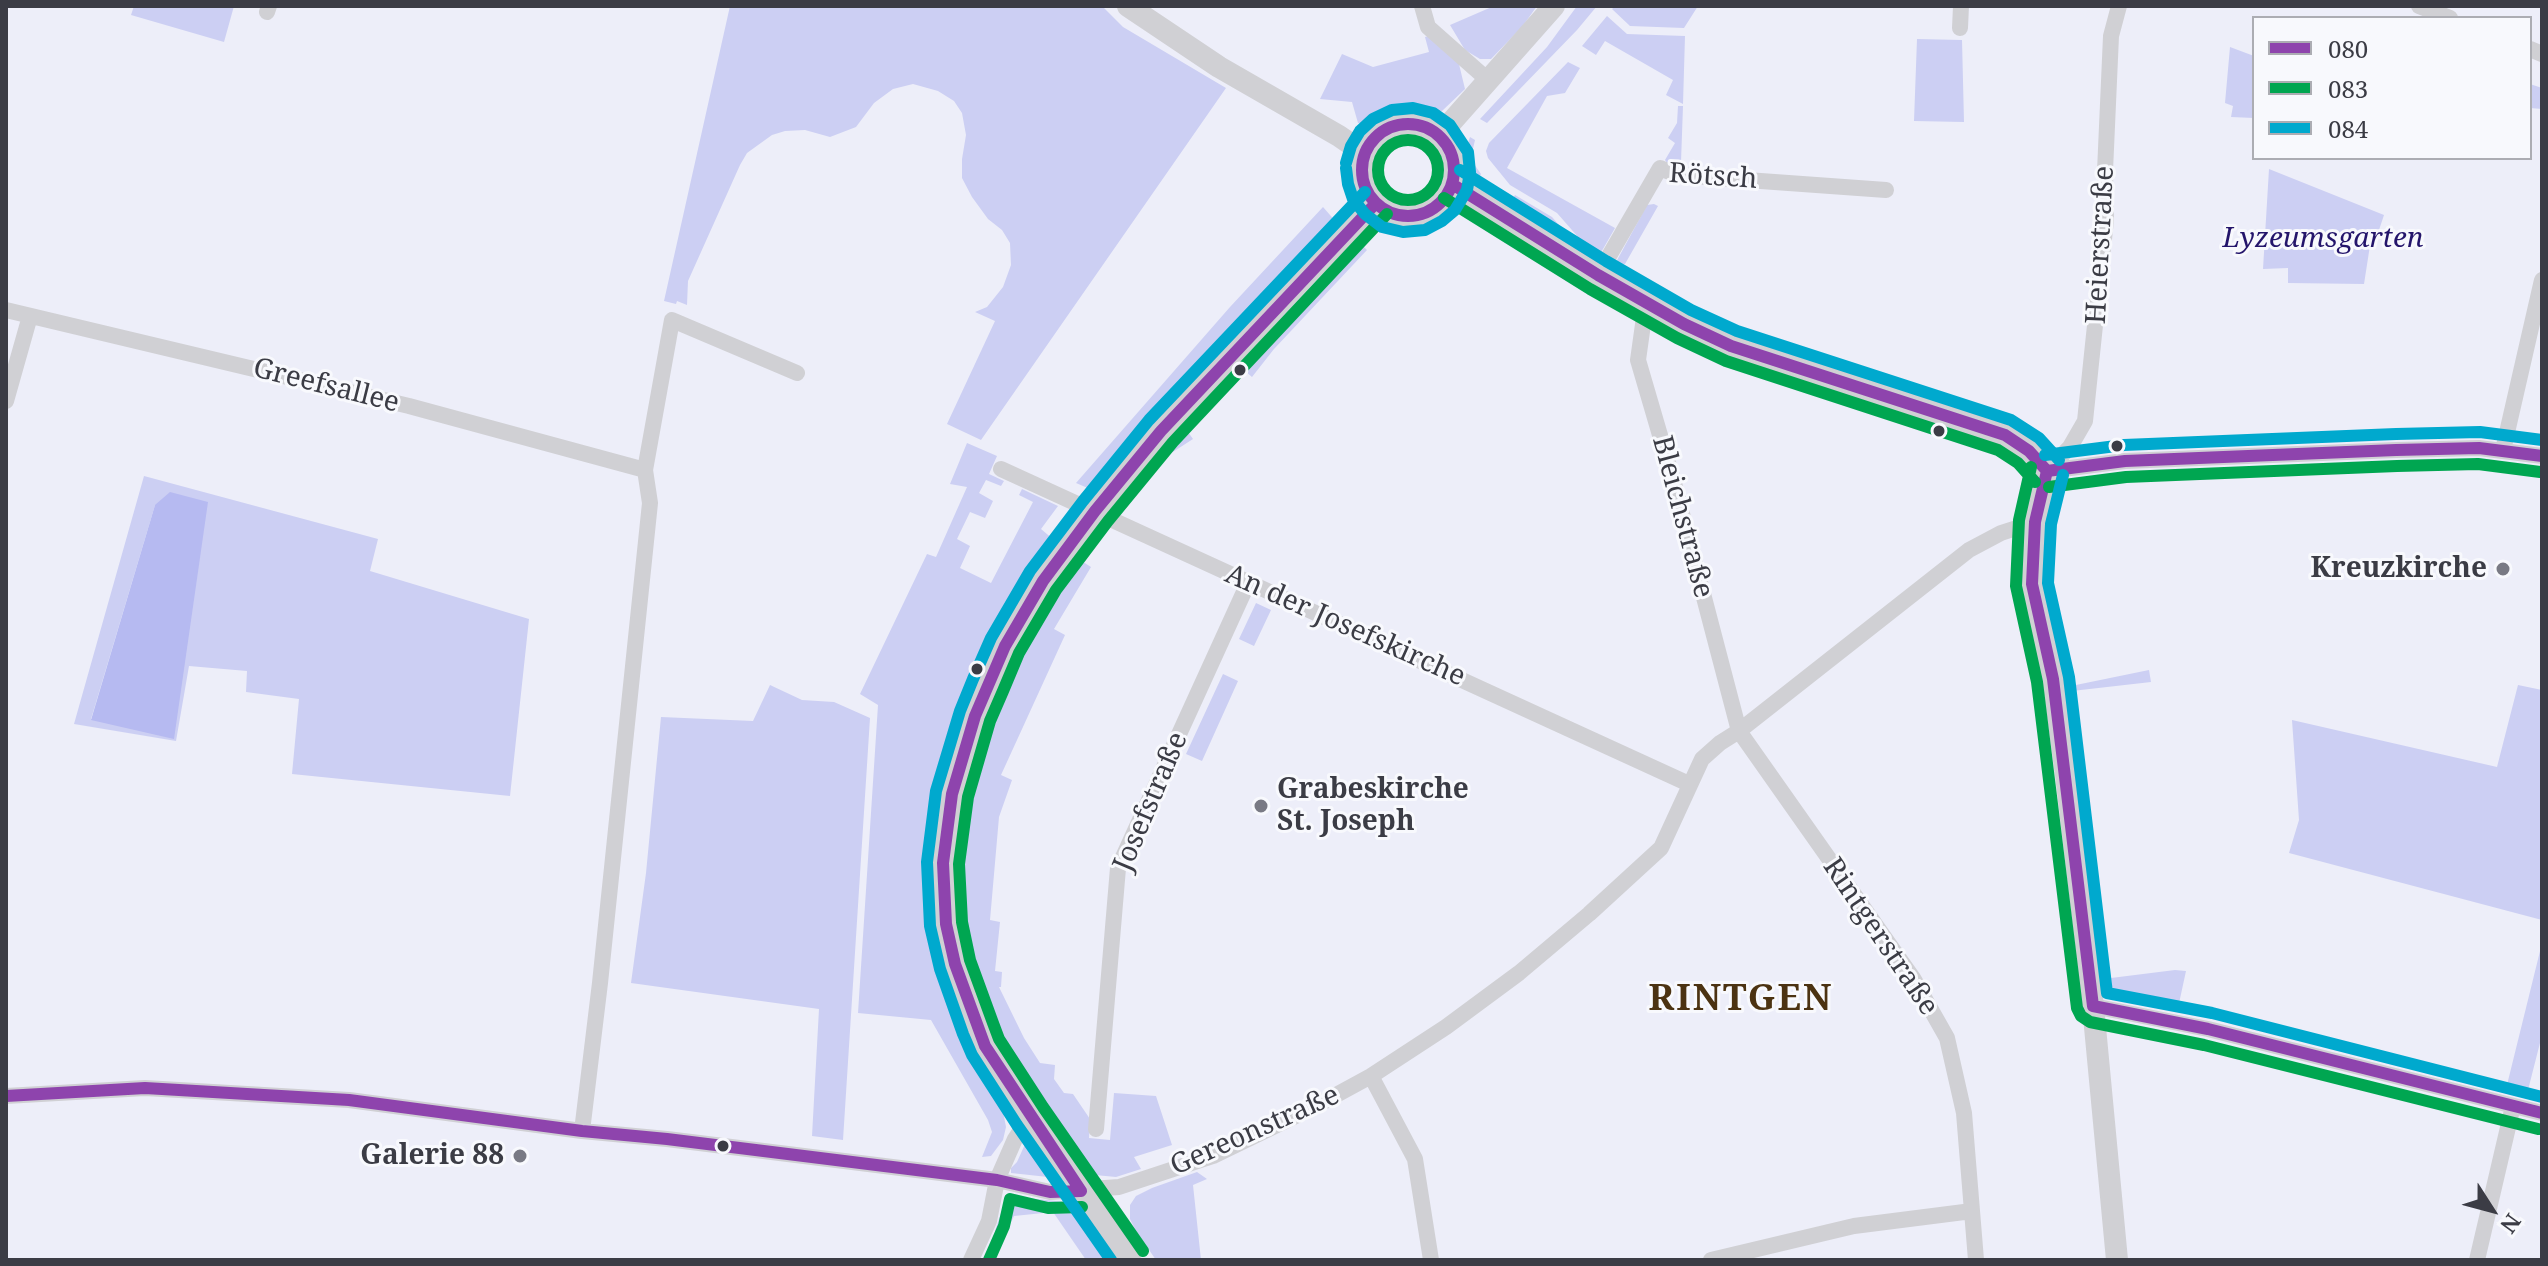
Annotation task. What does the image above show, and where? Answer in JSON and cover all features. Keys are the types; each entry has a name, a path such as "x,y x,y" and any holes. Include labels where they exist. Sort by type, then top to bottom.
{"main road":[{"path":"1128,6 1219,67 1365,154"},
{"path":"1439,136 1554,6"},
{"path":"1412,124 1427,128 1439,136 1453,158 1452,184 1445,198 1419,215 1404,216 1389,212 1376,203 1368,193 1362,167 1373,141 1383,131 1397,125 1412,124"},
{"path":"1452,184 1646,303 1731,346 2005,435 2029,451 2047,471 2035,522 2032,584 2053,679 2093,1006 2117,1260"},
{"path":"1130,1260 985,1046 955,964 943,893 944,851 952,794 975,716 988,685 1005,646 1043,581 1095,511 1161,431 1376,203"}],"street":[{"path":"1422,6 1428,27 1489,81"},
{"path":"1960,28 1961,6"},
{"name":"Heierstraße","path":"2047,471 2070,447 2085,421 2106,220 2111,36 2119,6"},
{"path":"2419,6 2445,16"},
{"name":"Rötsch","path":"1598,275 1660,168 1677,175 1886,190"},
{"path":"2503,450 2542,280"},
{"name":"Bleichstraße","path":"1646,303 1638,360 1674,483 1739,731"},
{"name":"Greefsallee","path":"6,310 409,406 645,470"},
{"path":"6,401 30,316"},
{"path":"582,1131 650,503 645,470 672,320 797,373"},
{"path":"2047,471 2125,461 2410,449 2479,448 2542,456"},
{"name":"An der Josefskirche","path":"1001,469 1689,784"},
{"name":"Gereonstraße","path":"6,1096 145,1088 349,1100 997,1180 1050,1192 1119,1187 1213,1156 1371,1076 1446,1027 1519,973 1661,848 1702,759 1720,743 1969,550 2001,533 2035,522"},
{"name":"Josefstraße","path":"1096,1129 1118,868 1248,583"},
{"name":"Rintgerstraße","path":"1739,731 1913,978 1947,1038 1964,1113 1976,1260"},
{"path":"2093,1006 2208,1029 2542,1113"},
{"path":"1371,1076 1415,1159 1431,1260"},
{"path":"2477,1260 2513,1106"},
{"path":"971,1260 989,1221 997,1180 1015,1139 1030,1116"},
{"path":"1711,1260 1854,1226 1972,1211"}],"green space":[{"path":"134,6 234,6 224,42 131,15"},
{"path":"730,6 1102,6 1123,27 1226,88 981,440 947,424 995,321 975,312 987,307 1003,287 1011,265 1010,243 1002,230 988,219 962,178 966,135 962,113 954,101 938,91 913,84 893,89 874,103 856,127 830,137 805,130 785,131 772,135 747,153 688,281 687,305 664,301"},
{"path":"1494,6 1537,6 1522,27 1491,59 1480,59 1465,50 1450,25"},
{"path":"1577,6 1597,6 1487,123 1480,119 1547,47"},
{"path":"1615,6 1698,6 1684,28 1630,26 1612,9"},
{"path":"1607,16 1627,34 1685,36 1683,104 1666,95 1673,80 1605,41 1596,55 1582,46"},
{"path":"1432,35 1458,60 1465,89 1442,111 1425,117 1406,116 1371,125 1358,123 1352,102 1320,99 1342,54 1373,67 1429,52 1425,37"},
{"path":"1917,39 1962,40 1964,122 1914,121"},
{"path":"2230,47 2252,55 2252,118 2231,117 2233,106 2225,103"},
{"path":"1568,62 1580,68 1565,93 1547,96 1507,168 1615,228 1599,256 1593,254 1557,213 1510,185 1488,158 1486,151 1489,143"},
{"path":"2532,85 2542,88 2542,109 2532,108"},
{"path":"1678,106 1683,106 1681,162 1676,169 1671,169 1665,160 1675,143 1668,138 1677,123"},
{"path":"1470,137 1475,140 1472,153 1474,164 1481,174 1479,178 1467,165 1466,149"},
{"name":"Lyzeumsgarten","path":"2269,169 2384,215 2376,239 2371,239 2364,284 2288,283 2288,268 2263,269"},
{"path":"1515,195 1552,217 1581,250 1579,252 1532,223 1513,198"},
{"path":"1647,205 1658,206 1625,264 1615,264"},
{"path":"1323,207 1337,223 1321,245 1100,484 1090,489 1076,483 1230,307"},
{"path":"1360,243 1367,250 1274,349 1252,377 1245,371 1281,320"},
{"path":"1188,432 1193,439 1162,459 1140,487 1137,484 1155,462"},
{"path":"967,443 997,456 989,474 1004,481 1001,486 986,480 979,493 993,501 985,518 970,512 957,539 970,546 960,568 991,583 1033,502 1019,495 1022,489 1058,506 1041,529 1054,540 1014,591 967,682 960,726 936,819 932,898 940,948 956,1001 956,1024 1001,1101 1006,1127 1003,1140 991,1156 982,1157 992,1132 988,1120 931,1020 858,1013 878,705 860,694 927,554 936,557 967,487 950,484"},
{"path":"144,476 378,539 370,571 529,619 510,796 292,774 299,699 246,692 247,671 189,666 176,741 74,724","holes":["155,505 174,738 91,719"]},
{"path":"1077,558 1091,567 1054,629 1065,635 1001,775 1012,780 999,817 990,920 1000,922 995,971 1002,972 999,987 1040,1063 1055,1065 1054,1079 1064,1093 1073,1094 1090,1119 1089,1138 1110,1140 1114,1093 1156,1096 1172,1145 1134,1157 1141,1169 1116,1177 1095,1175 1085,1165 1000,1043 973,984 956,924 953,859 962,790 983,723 1004,668 1034,617"},
{"path":"1256,603 1271,610 1254,646 1239,639"},
{"path":"2149,670 2151,682 2072,691 2071,686"},
{"path":"1223,674 1238,681 1202,761 1186,754"},
{"path":"770,685 802,700 834,702 870,718 843,1140 812,1136 819,1009 631,983 646,873 661,717 753,721"},
{"path":"2518,685 2542,690 2542,920 2289,853 2299,820 2292,720 2497,767"},
{"path":"2542,943 2542,1035 2527,1094 2506,1089"},
{"path":"2186,971 2178,1008 2119,993 2112,988 2111,978"},
{"path":"1026,1142 1049,1173 1048,1177 1011,1173"},
{"path":"1197,1172 1207,1179 1193,1185 1201,1260 1156,1260 1130,1219 1130,1205 1136,1196 1152,1188"},
{"path":"1027,1198 1065,1202 1076,1210 1108,1260 1086,1260 1053,1212 1014,1216 1001,1243 995,1231 1001,1213 1013,1202"}],"shaded area":[{"path":"170,492 208,502 174,739 91,720 155,505"}],"transit line":[{"name":"084","path":"1346,163 1360,131 1373,119 1392,110 1413,108 1433,113 1450,125 1468,152 1470,172 1467,190 1455,210 1425,230 1403,232 1382,227 1365,214 1353,199 1346,168"},
{"name":"080","path":"1408,124 1425,128 1440,138 1450,153 1454,170 1450,187 1440,202 1425,212 1408,216 1391,212 1376,202 1366,187 1362,170 1366,153 1376,138 1391,128 1408,124"},
{"name":"083","path":"1408,140 1429,149 1438,170 1429,191 1408,200 1387,191 1378,170 1387,149 1408,140"},
{"name":"084","path":"1460,170 1691,310 1737,331 2011,420 2039,438 2059,460"},
{"name":"080","path":"1452,184 1598,275 1684,324 1731,346 2005,435 2029,451 2047,471"},
{"name":"084","path":"1111,1260 1017,1125 972,1055 963,1034 940,969 930,926 927,862 936,791 973,679 991,638 1030,571 1149,420 1365,192"},
{"name":"083","path":"1444,198 1590,289 1677,338 1726,361 1998,450 2018,463 2035,482"},
{"name":"080","path":"1081,1191 985,1046 955,964 946,924 943,863 952,794 975,716 1005,646 1043,581 1095,511 1161,431 1376,203"},
{"name":"083","path":"1143,1251 999,1039 970,960 962,922 959,864 968,797 990,721 1019,653 1056,590 1173,442 1387,214"},
{"name":"084","path":"2045,455 2124,445 2396,434 2480,432 2542,440"},
{"name":"080","path":"2047,471 2125,461 2396,450 2479,448 2542,456"},
{"name":"083","path":"2049,487 2126,477 2397,466 2478,464 2540,472"},
{"name":"083","path":"2031,467 2019,520 2016,586 2037,682 2077,1008 2081,1016 2090,1022 2204,1045 2538,1129"},
{"name":"080","path":"2047,471 2035,522 2032,584 2053,679 2093,1006 2208,1029 2542,1113"},
{"name":"084","path":"2063,475 2051,524 2048,583 2069,677 2107,993 2212,1013 2542,1097"},
{"name":"080","path":"6,1096 145,1088 349,1100 997,1180 1050,1192 1081,1191"},
{"name":"083","path":"989,1260 1004,1226 1010,1199 1048,1208 1082,1207"}],"place":[{"name":"Kreuzkirche","path":"2503,569"},
{"name":"Grabeskirche St. Joseph","path":"1261,806"},
{"name":"Galerie 88","path":"520,1156"}],"district":[{"name":"RINTGEN","path":"1741,1000"}]}
